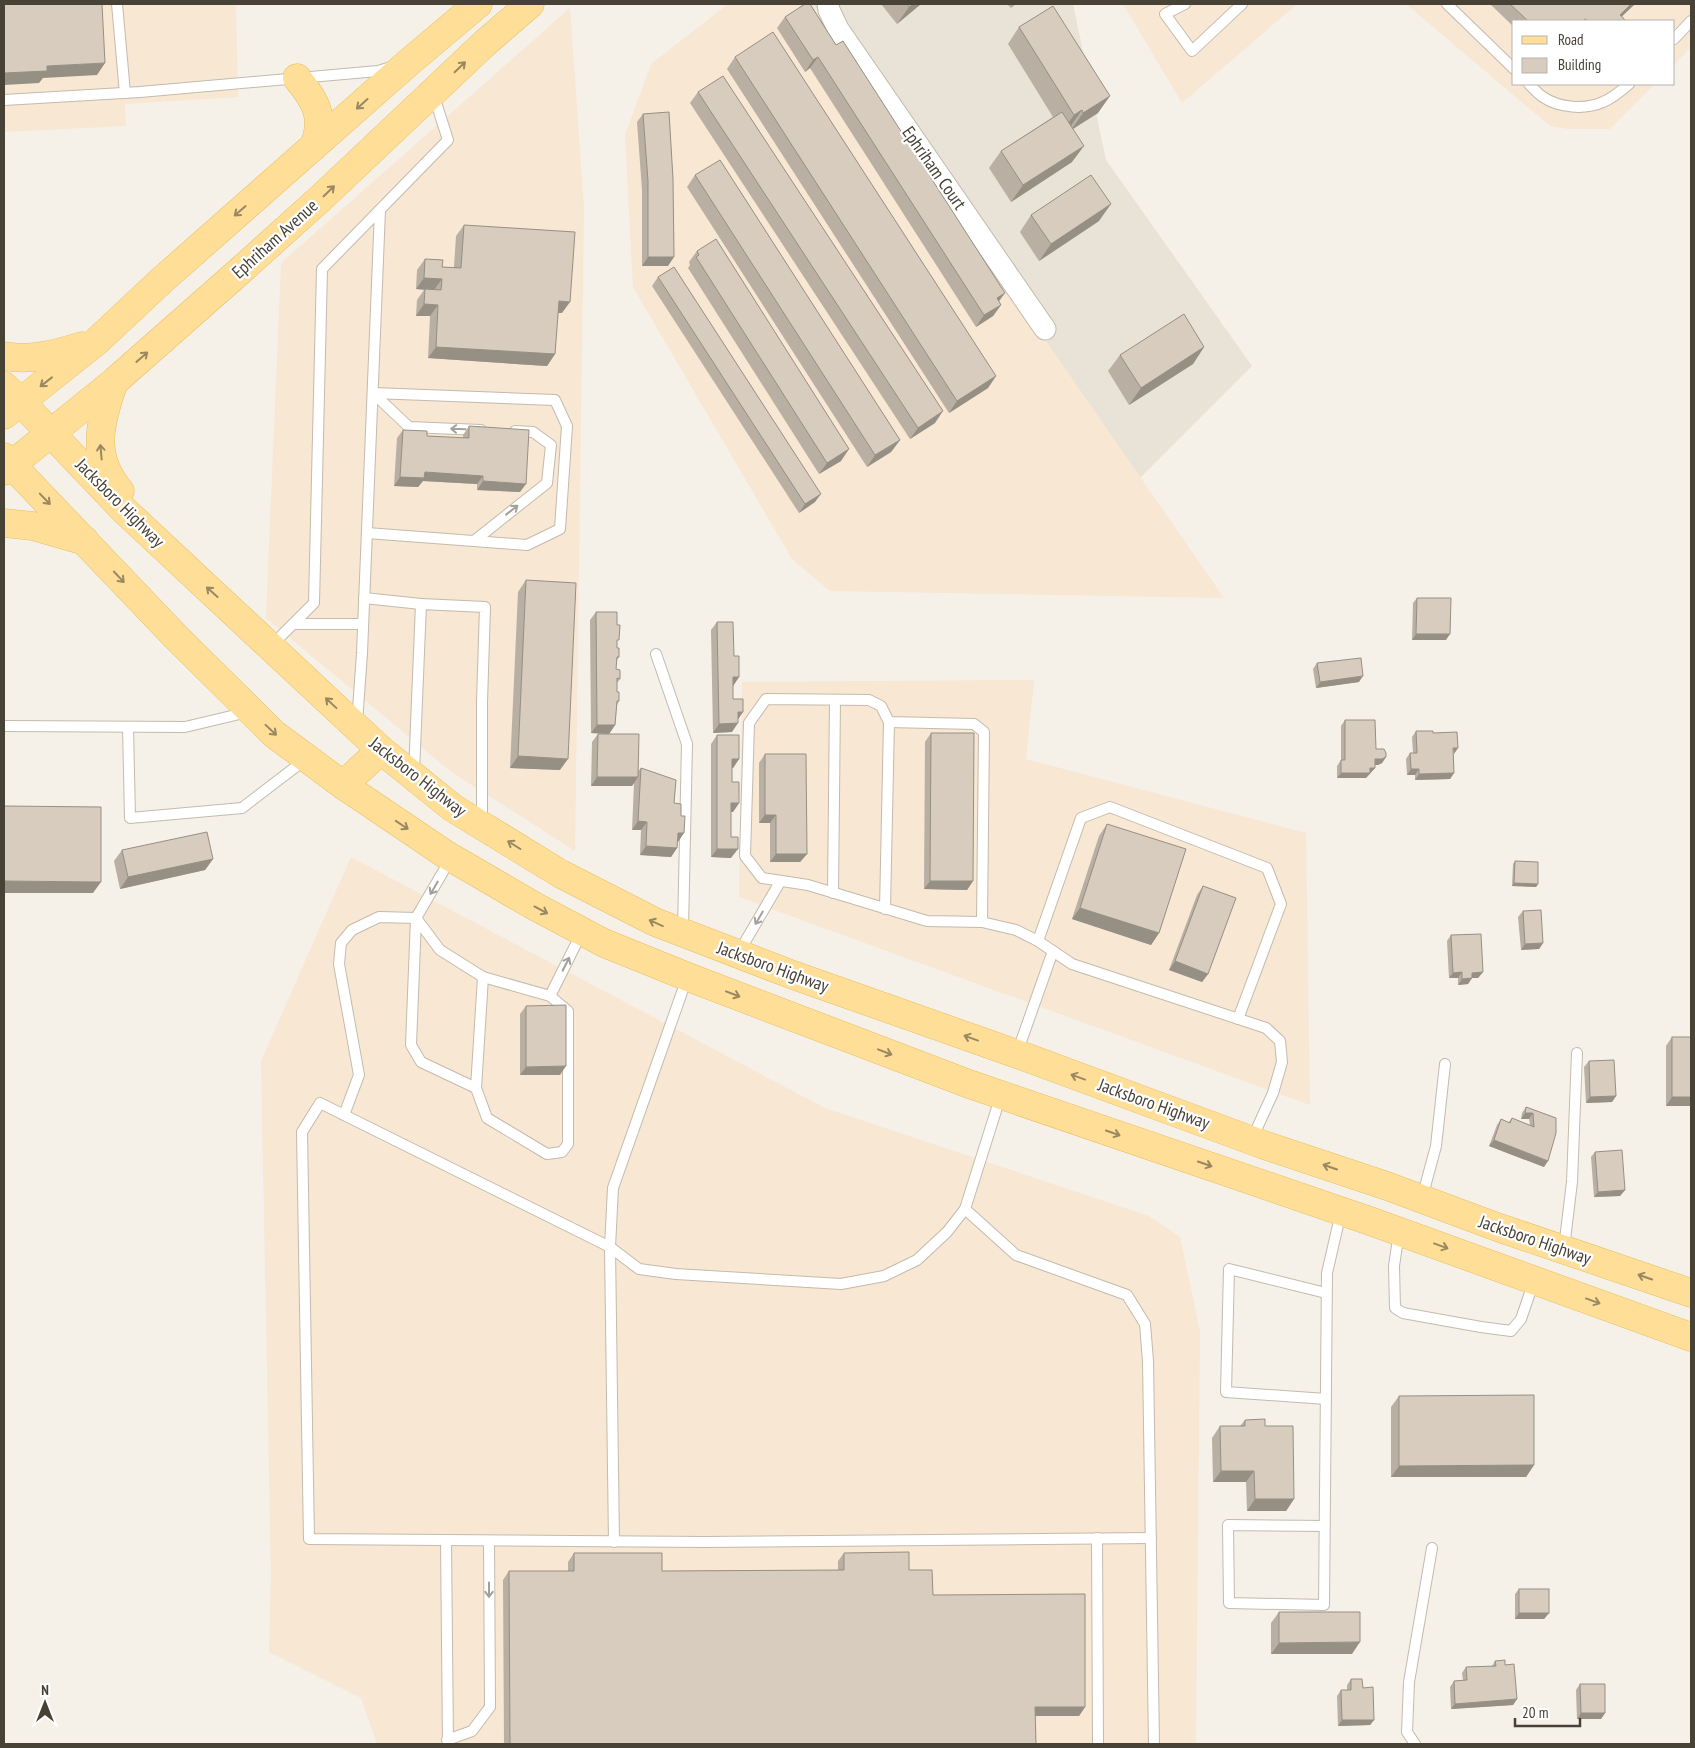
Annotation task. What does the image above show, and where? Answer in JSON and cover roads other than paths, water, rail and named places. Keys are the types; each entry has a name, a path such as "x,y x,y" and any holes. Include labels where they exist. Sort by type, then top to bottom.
{"main road":[{"path":"9,401 97,341 161,281 408,62 478,4"},
{"path":"433,93 432,69 437,57 496,4"},
{"name":"Ephriham Avenue","path":"6,464 52,434 114,382 322,197 485,43 530,4"},
{"path":"297,78 312,96 319,118 319,134 314,146"},
{"path":"4,356 12,358 48,356 97,341"},
{"path":"114,382 103,412 100,436 102,460 117,487 191,574"},
{"name":"Jacksboro Highway","path":"9,401 52,434 125,511 381,750 453,808 561,874 655,922 738,954 1252,1140 1422,1199 1497,1228 1691,1293"},
{"path":"6,464 86,542 176,637 274,734 343,785 451,858 582,932 604,943 688,977 1001,1094 1342,1211 1691,1337"},
{"path":"4,523 33,526 86,542"},
{"path":"343,785 381,750"},
{"path":"1001,1094 1017,1054"}],"street":[{"name":"Ephriham Court","path":"828,4 828,10 838,29 1045,329"}],"lane":[{"path":"117,4 125,93"},
{"path":"1185,4 1165,14 1192,51 1242,4"},
{"path":"1447,4 1512,67"},
{"path":"1675,37 1691,21"},
{"path":"4,100 125,93 378,71 408,62"},
{"path":"1530,85 1542,97 1570,107 1586,107 1603,102 1617,94 1627,85"},
{"path":"271,646 314,604 322,269 448,140 433,93"},
{"path":"356,727 363,624 380,210"},
{"path":"373,393 409,427 533,432 551,445 547,483 474,540"},
{"path":"367,533 527,544 560,529 567,426 555,400 373,393"},
{"path":"364,598 420,604 485,607 482,702 482,826"},
{"path":"414,776 420,604"},
{"path":"294,624 363,624"},
{"path":"656,654 686,744 683,933"},
{"path":"885,909 889,722 881,706 870,700 766,699 750,724 746,856 762,878 808,885 885,909 927,920 982,922 1016,930 1038,941 1072,964 1266,1028 1280,1041 1282,1062 1273,1093 1252,1140"},
{"path":"833,893 835,700"},
{"path":"4,726 185,728 251,711"},
{"path":"889,722 921,721 974,724 984,732 982,922"},
{"path":"128,727 130,818 242,808 308,758"},
{"path":"1038,941 1081,818 1110,807 1258,864 1267,868 1281,904 1238,1019"},
{"path":"451,858 416,918 411,1045 421,1062 476,1088"},
{"path":"738,954 780,882"},
{"path":"344,1115 359,1075 339,964 341,943 352,930 379,917 416,918"},
{"path":"416,918 440,950 483,977 550,996 568,1011 568,1144 562,1152 547,1154 487,1118 476,1088 483,977"},
{"path":"550,996 582,932"},
{"path":"1017,1054 1053,951"},
{"path":"614,1542 610,1247 613,1188 688,977"},
{"path":"1563,1249 1572,1182 1577,1053"},
{"path":"1422,1199 1436,1146 1445,1064"},
{"path":"1001,1094 965,1209 947,1232 917,1260 884,1276 841,1284 676,1274 639,1269 610,1247 320,1103 302,1132 309,1539 614,1542 1151,1538"},
{"path":"965,1209 1016,1255 1127,1296 1145,1324 1148,1361 1154,1744"},
{"path":"1324,1526 1228,1525 1229,1603 1324,1605 1326,1293 1327,1273 1342,1211"},
{"path":"1399,1232 1394,1266 1395,1308 1403,1313 1510,1331 1521,1319 1535,1280"},
{"path":"1326,1293 1229,1269 1226,1392 1326,1399"},
{"path":"1097,1538 1098,1744"},
{"path":"446,1541 448,1742 472,1731 490,1706 489,1541"},
{"path":"1415,1744 1407,1732 1409,1682 1432,1548"}]}
